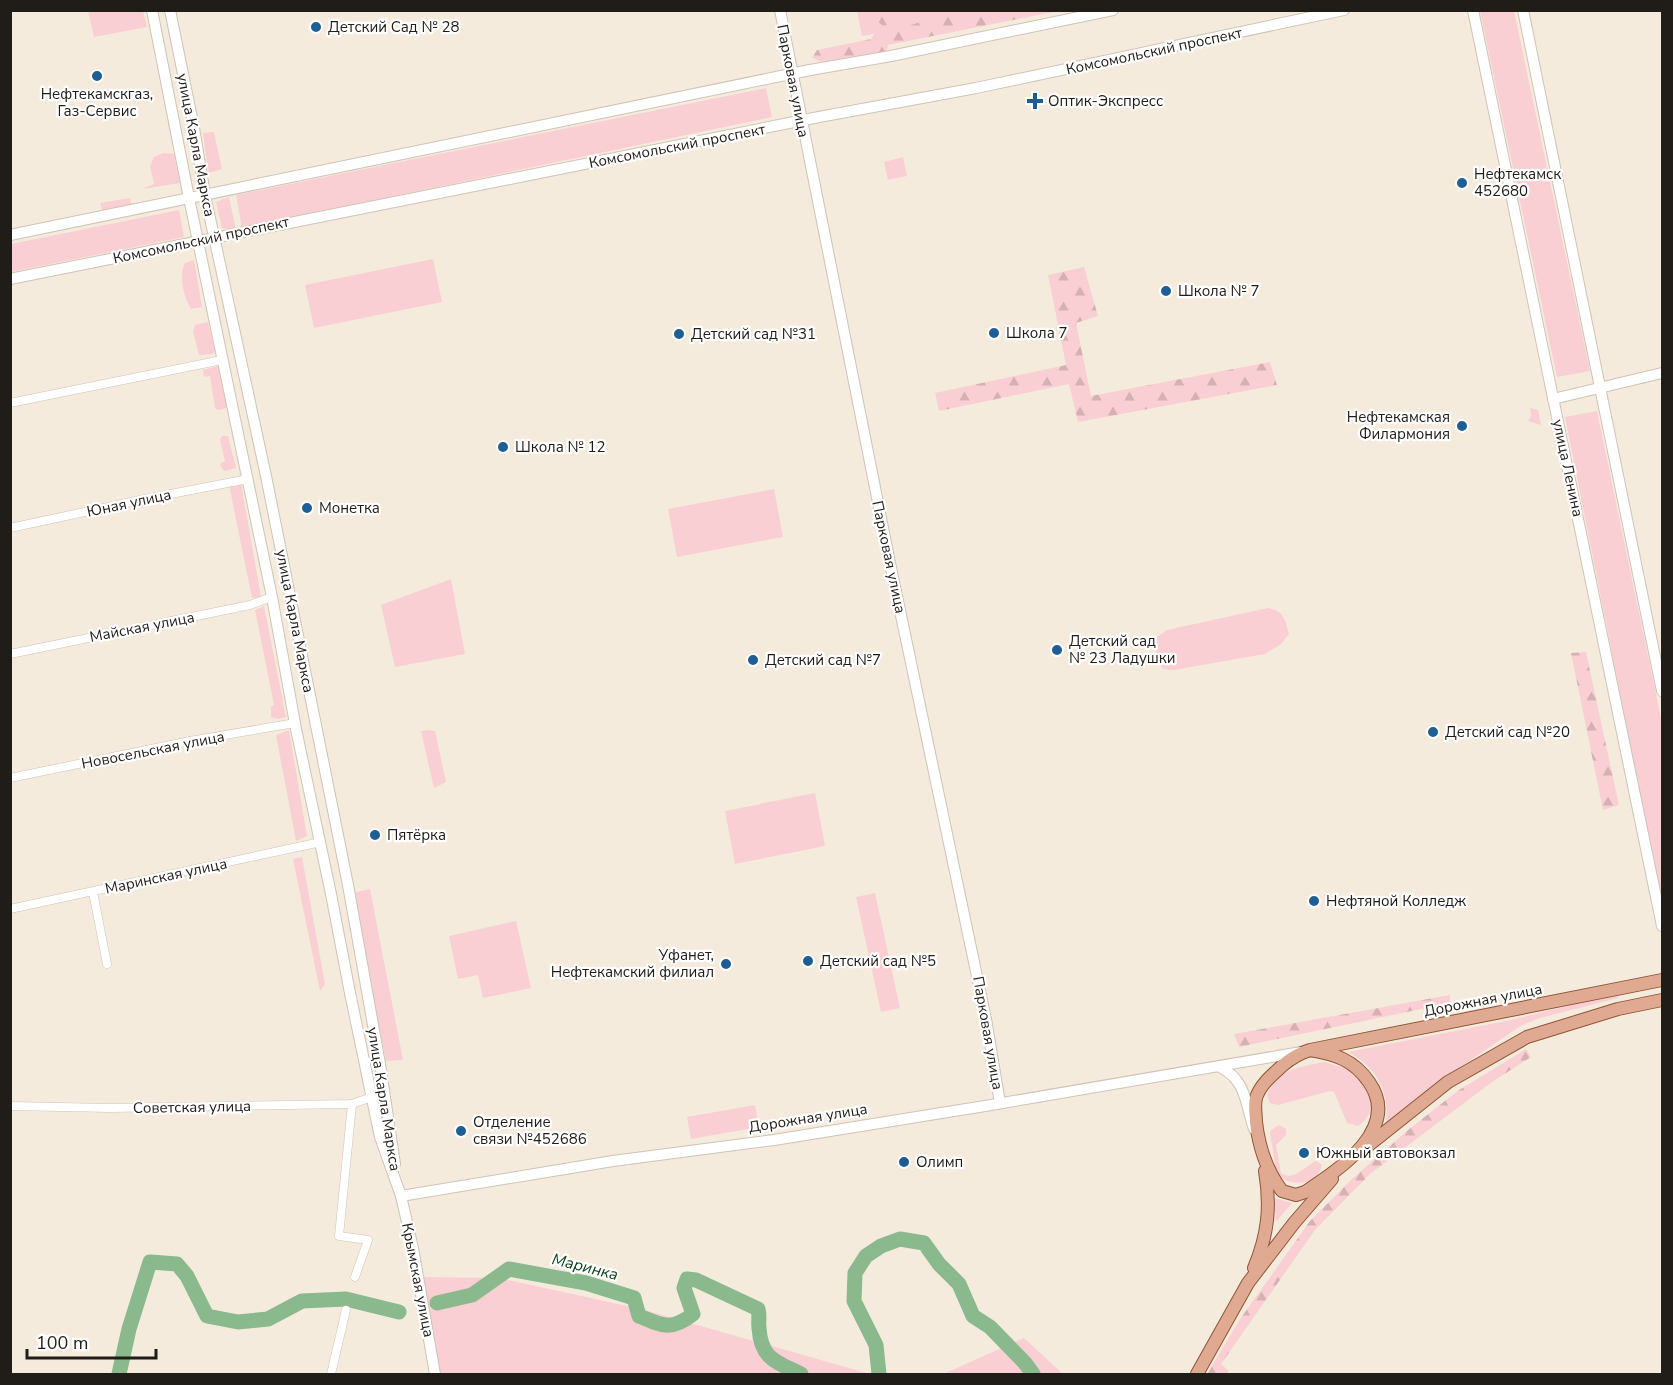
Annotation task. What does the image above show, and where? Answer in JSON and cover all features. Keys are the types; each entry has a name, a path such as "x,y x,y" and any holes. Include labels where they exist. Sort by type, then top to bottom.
{"main road":[{"name":"улица Карла Маркса","path":"152,10 380,1137 399,1191"},
{"name":"улица Карла Маркса","path":"170,10 205,195 266,476 328,786 380,1064 399,1191"},
{"name":"Парковая улица","path":"780,10 890,563 986,1019 1000,1103"},
{"path":"10,236 1113,10"},
{"name":"Комсомольский проспект","path":"10,279 482,186 801,120 976,88 1344,10"},
{"name":"улица Ленина","path":"1473,10 1662,926"},
{"path":"1523,10 1662,691"},
{"path":"1553,399 1662,373"},
{"path":"308,789 328,786"},
{"name":"Дорожная улица","path":"399,1191 774,1140 1220,1067 1662,980"},
{"path":"1618,988 1627,998 1618,1009"},
{"path":"1220,1067 1230,1072 1240,1085 1263,1157 1275,1181 1282,1191 1296,1195 1305,1192 1350,1160 1448,1082 1527,1037 1618,1009 1662,1000"},
{"path":"1248,1283 1294,1223 1350,1160 1376,1121 1377,1097 1365,1077 1348,1061 1337,1056 1306,1051 1274,1073 1261,1088 1256,1098 1255,1110 1258,1141"},
{"path":"1197,1374 1248,1283 1264,1245 1268,1203 1263,1157"},
{"name":"Крымская улица","path":"399,1191 417,1266 435,1374"}],"street":[{"path":"10,403 222,360"},
{"name":"Юная улица","path":"10,528 145,498 248,479"},
{"name":"Майская улица","path":"10,654 250,605 272,597"},
{"name":"Новосельская улица","path":"10,778 190,741 295,723"},
{"name":"Маринская улица","path":"10,909 321,843"},
{"path":"93,892 107,964"},
{"name":"Советская улица","path":"10,1106 116,1108 352,1104 372,1097"},
{"path":"352,1104 339,1236 368,1240 355,1277"},
{"path":"331,1374 346,1310"}],"green space":[{"path":"872,10 913,11 904,22 883,26 873,17"},
{"path":"88,11 143,11 147,27 94,37"},
{"path":"857,11 998,11 862,36"},
{"path":"950,11 1058,11 888,45 887,51 822,62 812,58 817,50 871,39 877,29 908,26"},
{"path":"1480,11 1514,11 1590,371 1557,377"},
{"path":"766,88 772,117 242,228 236,195"},
{"path":"214,132 222,169 208,173 203,133"},
{"path":"163,153 174,154 180,183 143,189 154,184 150,166 154,157"},
{"path":"903,157 907,176 888,180 884,162"},
{"path":"229,197 236,230 222,228 216,202"},
{"path":"130,198 132,206 103,212 100,203"},
{"path":"179,210 184,237 11,272 11,244"},
{"path":"433,259 442,302 314,328 305,285"},
{"path":"194,260 202,307 191,309 184,293 182,274 185,263"},
{"path":"1084,267 1098,316 1076,323 1091,396 1270,362 1277,385 1078,422 1069,384 939,411 935,393 1066,365 1048,275"},
{"path":"208,322 215,351 213,354 199,355 193,331 195,325"},
{"path":"218,366 227,408 218,410 215,408 210,376 204,377 203,370"},
{"path":"1530,408 1538,410 1541,425 1528,421 1531,416"},
{"path":"1597,411 1662,723 1662,904 1565,417"},
{"path":"222,436 228,436 236,468 225,471 220,464 225,461 220,440"},
{"path":"241,483 261,597 252,598 229,485"},
{"path":"774,489 783,537 677,557 668,509"},
{"path":"451,579 465,654 395,667 381,605"},
{"path":"264,606 286,717 278,719 271,717 271,707 274,705 255,610"},
{"path":"1268,608 1283,616 1289,634 1281,644 1265,654 1174,670 1163,669 1156,658 1157,637 1167,630"},
{"path":"1586,652 1619,805 1603,810 1571,653"},
{"path":"289,730 307,836 296,841 276,735"},
{"path":"421,731 435,731 446,782 434,788"},
{"path":"815,793 825,846 735,864 725,811"},
{"path":"302,857 325,984 320,991 293,859"},
{"path":"370,889 403,1060 386,1061 352,893"},
{"path":"875,893 900,1008 881,1012 856,897"},
{"path":"516,921 531,988 483,998 478,975 458,979 449,936"},
{"path":"1617,994 1618,998 1540,1018 1522,1025 1431,1087 1385,1125 1386,1103 1380,1082 1367,1065 1348,1052 1511,1020"},
{"path":"1450,995 1450,1003 1239,1047 1234,1034"},
{"path":"1526,1049 1531,1057 1492,1082 1370,1174 1315,1230 1221,1364 1229,1371 1226,1374 1207,1374 1240,1319 1310,1221 1351,1180 1408,1130 1459,1090"},
{"path":"1324,1062 1347,1069 1355,1074 1366,1088 1370,1096 1370,1112 1358,1126 1347,1123 1334,1092 1330,1091 1278,1105 1270,1103 1267,1095 1271,1086 1283,1074"},
{"path":"755,1105 759,1127 691,1139 687,1117"},
{"path":"1279,1125 1286,1129 1286,1135 1276,1145 1281,1173 1291,1176 1316,1161 1322,1165 1310,1181 1290,1182 1277,1176 1270,1134 1271,1130"},
{"path":"1274,1198 1292,1203 1276,1222"},
{"path":"418,1277 499,1278 641,1309 870,1374 435,1374"},
{"path":"1024,1338 1063,1374 943,1374"}],"waterway":[{"name":"Маринка","path":"879,1374 876,1345 854,1301 855,1273 866,1256 881,1246 900,1239 924,1243 939,1264 959,1284 973,1316 990,1327 1033,1374"},
{"name":"Маринка","path":"119,1374 129,1329 150,1262 177,1264 187,1276 207,1316 238,1322 268,1319 302,1301 346,1299 399,1312"},
{"name":"Маринка","path":"437,1303 472,1295 509,1269 586,1283 634,1298 639,1316 661,1324 673,1325 693,1314 684,1288 687,1279 696,1280 758,1309 760,1338 763,1347 771,1358 801,1374"}],"place":[{"name":"Детский Сад № 28","path":"316,27"},
{"name":"Нефтекамскгаз, Газ-Сервис","path":"97,76"},
{"name":"Оптик-Экспресс","path":"1035,101"},
{"name":"Нефтекамск 452680","path":"1462,183"},
{"name":"Школа № 7","path":"1166,291"},
{"name":"Школа 7","path":"994,333"},
{"name":"Детский сад №31","path":"679,334"},
{"name":"Нефтекамская Филармония","path":"1462,426"},
{"name":"Школа № 12","path":"503,447"},
{"name":"Монетка","path":"307,508"},
{"name":"Детский сад № 23 Ладушки","path":"1057,650"},
{"name":"Детский сад №7","path":"753,660"},
{"name":"Детский сад №20","path":"1433,732"},
{"name":"Пятёрка","path":"375,835"},
{"name":"Нефтяной Колледж","path":"1314,901"},
{"name":"Детский сад №5","path":"808,961"},
{"name":"Уфанет, Нефтекамский филиал","path":"726,964"},
{"name":"Отделение связи №452686","path":"461,1131"},
{"name":"Южный автовокзал","path":"1304,1153"},
{"name":"Олимп","path":"904,1162"}]}
